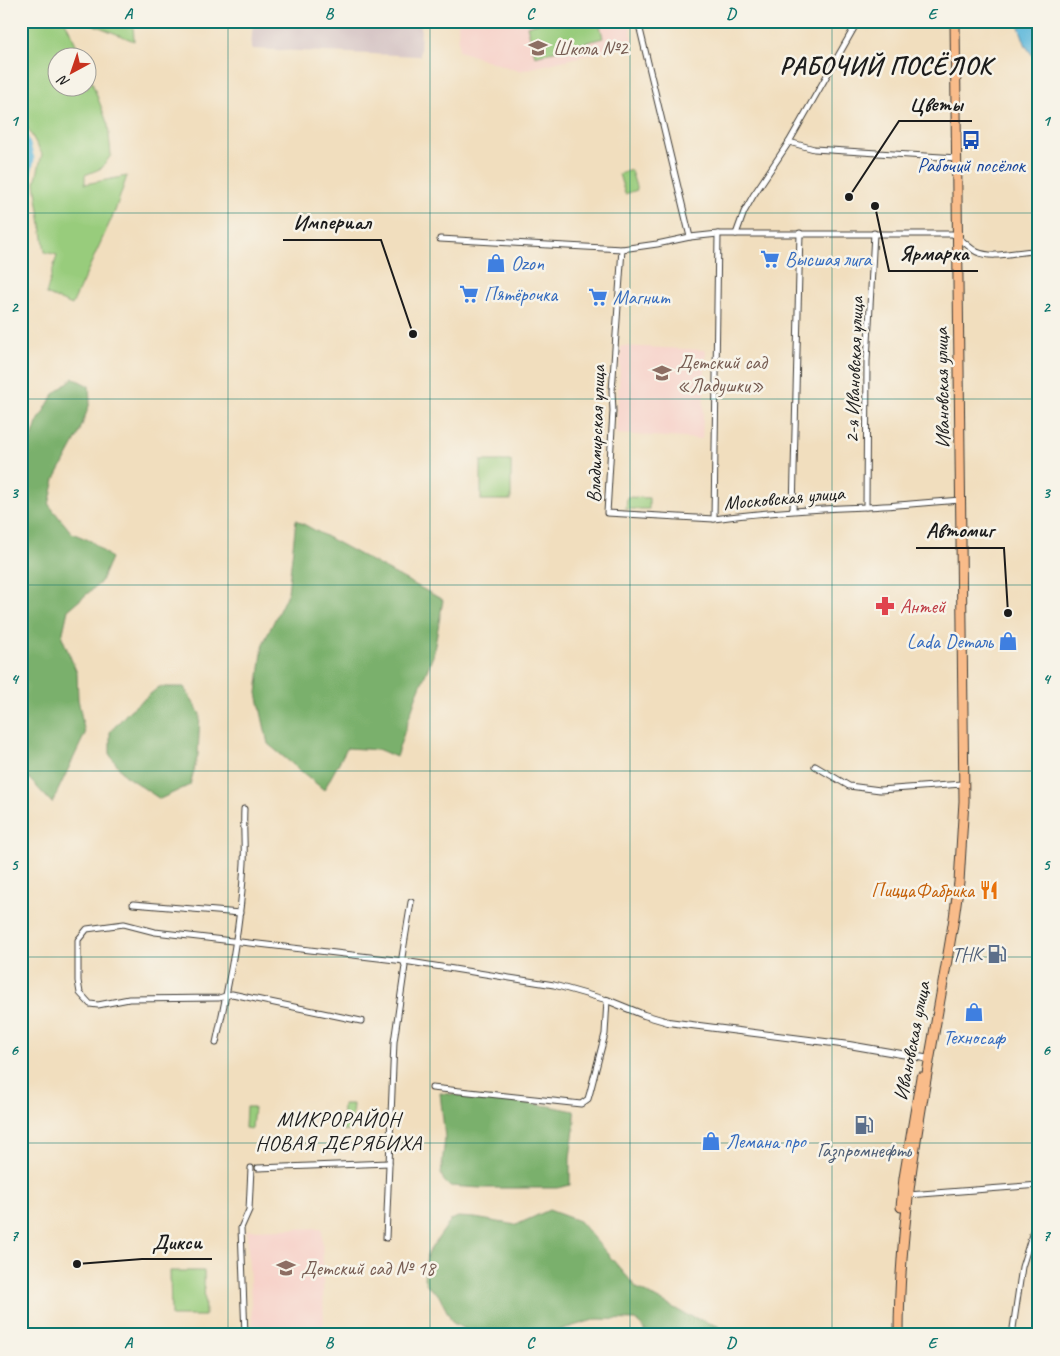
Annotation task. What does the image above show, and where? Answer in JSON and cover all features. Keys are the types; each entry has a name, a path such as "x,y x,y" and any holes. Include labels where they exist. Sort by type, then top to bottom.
{"main road":[{"name":"Ивановская улица","path":"897,1335 900,1269 908,1195 927,1058 947,966 959,882 964,801 955,21"},
{"name":"Ивановская улица","path":"897,1335 896,1285 902,1194 952,918 956,882 963,755"}],"street":[{"path":"638,21 690,236"},
{"path":"736,234 744,212 753,196 789,142 858,21"},
{"path":"789,142 814,149 957,158"},
{"name":"2-я Ивановская улица","path":"866,507 867,360 874,233"},
{"path":"440,239 622,249 657,244 690,236 718,234 952,234 958,236 968,247 984,254 992,255 1027,250 1039,251"},
{"name":"Московская улица","path":"718,234 714,519 793,510 961,500"},
{"path":"793,510 800,234"},
{"name":"Владимирская улица","path":"622,249 612,391 613,411 607,513 714,519"},
{"path":"815,766 849,786 880,790 962,784"},
{"path":"216,1043 240,913 244,861 244,809"},
{"path":"386,1238 394,1042 405,966 402,957 411,902"},
{"path":"133,904 240,913"},
{"path":"361,1022 232,994 219,998 129,999 98,1005 90,1004 80,994 78,981 78,940 88,929 124,924 155,932 404,961 554,985 607,1000 644,1015 668,1022 849,1045 927,1058"},
{"path":"432,1088 582,1104 588,1099 605,1034 607,1000"},
{"path":"258,1168 389,1163"},
{"path":"246,1335 241,1228 249,1210 251,1168"},
{"path":"908,1195 1039,1185"},
{"path":"1012,1335 1022,1267 1039,1212"}],"shaded area":[{"path":"253,21 421,21 420,56 251,49"},
{"name":"Школа №2","path":"458,21 629,21 634,44 519,71 459,51"},
{"name":"Детский сад «Ладушки»","path":"621,346 706,350 702,439 616,434"},
{"name":"Детский сад № 18","path":"322,1228 324,1335 253,1335 247,1230"}],"green space":[{"path":"21,21 65,21 78,48 48,48 48,98 98,98 108,125 111,155 102,168 85,175 85,184 127,176 115,211 72,305 46,294 57,255 45,252 35,183 42,154 21,116"},
{"path":"91,21 133,21 134,41 92,24"},
{"path":"544,21 599,21 603,38 535,56 527,26"},
{"path":"631,170 637,190 625,194 619,174"},
{"path":"73,378 89,386 90,403 78,436 55,479 49,505 72,533 91,541 111,558 100,583 68,610 62,637 77,673 78,699 85,734 52,803 21,770 21,471 37,423 53,395"},
{"path":"481,461 511,461 511,500 481,500"},
{"path":"627,497 649,498 649,509 626,509"},
{"path":"296,520 443,600 433,656 416,697 396,757 380,750 347,748 324,790 268,744 257,693 263,644 288,592"},
{"path":"159,687 184,687 200,714 198,755 190,785 160,799 124,775 110,755 110,732 129,711"},
{"path":"440,1093 549,1106 574,1111 575,1123 570,1157 570,1185 557,1188 449,1186 441,1174 445,1138"},
{"path":"343,1104 353,1104 351,1131 342,1130"},
{"path":"246,1107 254,1107 252,1129 245,1128"},
{"path":"549,1210 579,1221 637,1288 687,1315 718,1326 722,1335 645,1335 645,1329 635,1320 597,1319 543,1335 476,1335 453,1323 438,1294 428,1287 424,1278 427,1254 451,1220 458,1217 475,1218 516,1225"},
{"path":"170,1271 204,1271 205,1316 171,1316"}],"water":[{"path":"1017,21 1039,21 1039,65 1026,46"}],"waterway":[{"path":"21,132 29,159 21,194"},
{"path":"1039,186 1036,193 1039,199"}],"place":[{"name":"Школа №2","path":"538,48"},
{"name":"Рабочий посёлок","path":"971,140"},
{"name":"Цветы","path":"849,197"},
{"name":"Ярмарка","path":"875,206"},
{"name":"Высшая лига","path":"770,259"},
{"name":"Ozon","path":"496,263"},
{"name":"Пятёрочка","path":"469,294"},
{"name":"Магнит","path":"598,297"},
{"name":"Империал","path":"413,334"},
{"name":"Детский сад «Ладушки»","path":"662,373"},
{"name":"Антей","path":"885,606"},
{"name":"Автомиг","path":"1008,613"},
{"name":"Lada Dеталь","path":"1008,641"},
{"name":"ПиццаФабрика","path":"989,890"},
{"name":"ТНК","path":"997,954"},
{"name":"Техносаф","path":"974,1012"},
{"name":"Газпромнефть","path":"864,1125"},
{"name":"Лемана про","path":"711,1141"},
{"name":"Дикси","path":"77,1264"},
{"name":"Детский сад № 18","path":"286,1268"}],"district":[{"name":"РАБОЧИЙ ПОСЁЛОК","path":"886,66"},
{"name":"МИКРОРАЙОН НОВАЯ ДЕРЯБИХА","path":"339,1131"}]}
